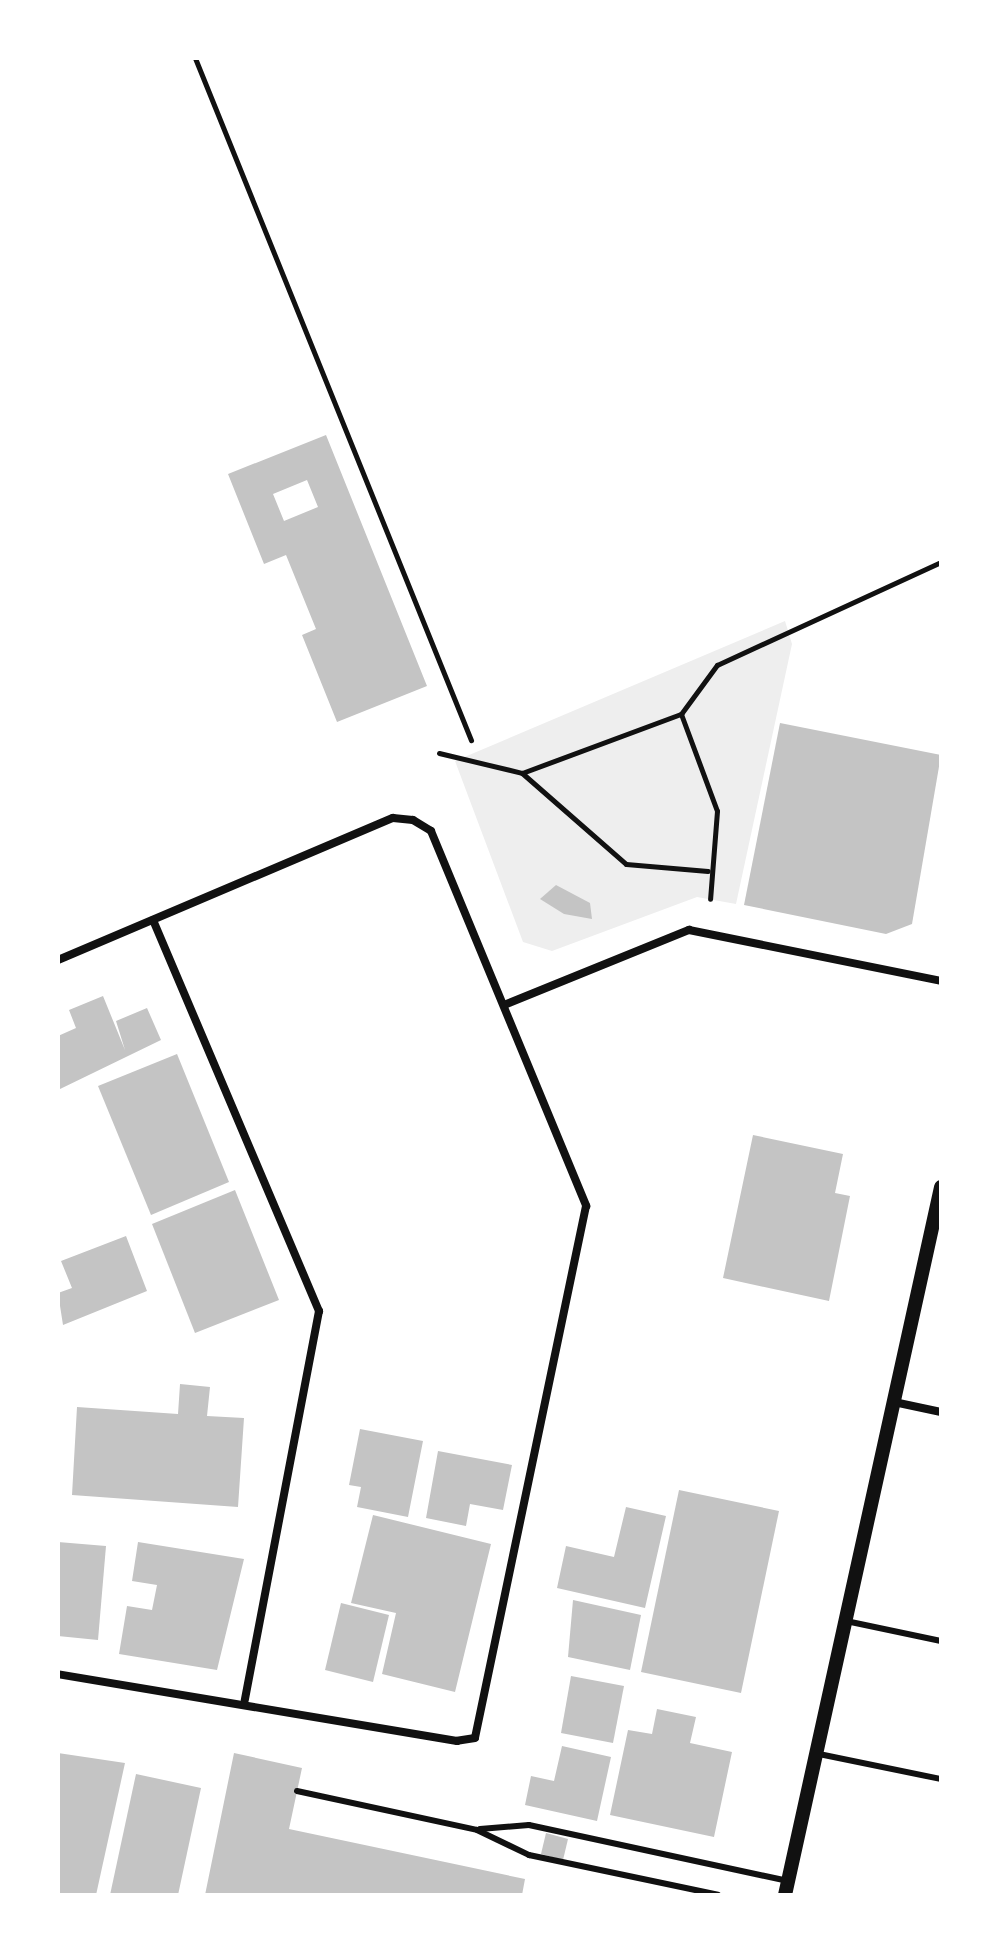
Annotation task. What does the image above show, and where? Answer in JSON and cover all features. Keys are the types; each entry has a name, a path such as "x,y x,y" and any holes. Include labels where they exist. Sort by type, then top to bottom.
{"street":[{"path":"58,960 393,818 413,820 431,831 586,1206 475,1738 457,1741 245,1700 58,1674"},
{"path":"153,920 319,1311 245,1700"},
{"path":"504,1005 689,930 941,981"},
{"path":"786,1888 941,1187"},
{"path":"894,1402 941,1412"}],"lane":[{"path":"846,1621 941,1641"},
{"path":"815,1754 941,1779"},
{"path":"297,1791 477,1830 529,1855 718,1895"},
{"path":"477,1830 529,1825 786,1888"}],"path":[{"path":"195,58 471,740"},
{"path":"522,773 681,714 717,665 941,562"},
{"path":"681,714 717,811 708,871 710,899"},
{"path":"439,753 522,773 626,864 708,871"}],"shaded area":[{"path":"785,621 792,644 736,904 697,897 552,951 523,942 455,761"}],"building":[{"path":"326,435 427,686 337,722 302,635 316,629 286,555 264,564 228,474","holes":["307,480 318,507 284,521 273,494"]},
{"path":"780,723 941,755 912,924 886,934 744,905"},
{"path":"556,885 590,903 592,919 564,914 540,899"},
{"path":"103,996 125,1050 116,1021 147,1008 161,1040 58,1090 58,1036 76,1028 69,1010"},
{"path":"177,1054 229,1182 151,1215 98,1086"},
{"path":"753,1135 843,1154 835,1193 850,1196 829,1301 723,1278"},
{"path":"235,1190 279,1300 195,1333 152,1224"},
{"path":"126,1236 147,1291 63,1325 58,1293 72,1288 61,1261"},
{"path":"180,1384 210,1387 207,1416 244,1418 238,1507 72,1495 77,1407 178,1414"},
{"path":"360,1429 423,1441 408,1517 357,1507 361,1487 349,1485"},
{"path":"438,1451 512,1465 503,1510 470,1504 466,1526 426,1518"},
{"path":"679,1490 779,1511 741,1693 641,1672"},
{"path":"626,1507 666,1516 645,1608 557,1588 566,1546 614,1557"},
{"path":"373,1515 491,1544 455,1692 382,1674 396,1613 351,1603"},
{"path":"58,1542 106,1546 98,1640 58,1636"},
{"path":"138,1542 244,1559 217,1670 119,1654 127,1606 152,1610 157,1585 132,1581"},
{"path":"573,1600 641,1615 630,1670 568,1657"},
{"path":"341,1603 389,1615 373,1682 325,1670"},
{"path":"571,1676 624,1686 613,1743 561,1733"},
{"path":"657,1709 696,1717 690,1743 732,1752 714,1837 610,1815 628,1730 652,1734"},
{"path":"562,1746 611,1757 597,1821 525,1805 531,1776 554,1781"},
{"path":"58,1753 125,1763 96,1895 58,1895"},
{"path":"234,1753 302,1768 289,1829 525,1879 522,1895 205,1895"},
{"path":"136,1774 201,1788 178,1895 110,1895"},
{"path":"546,1833 568,1839 563,1860 541,1854"}]}
